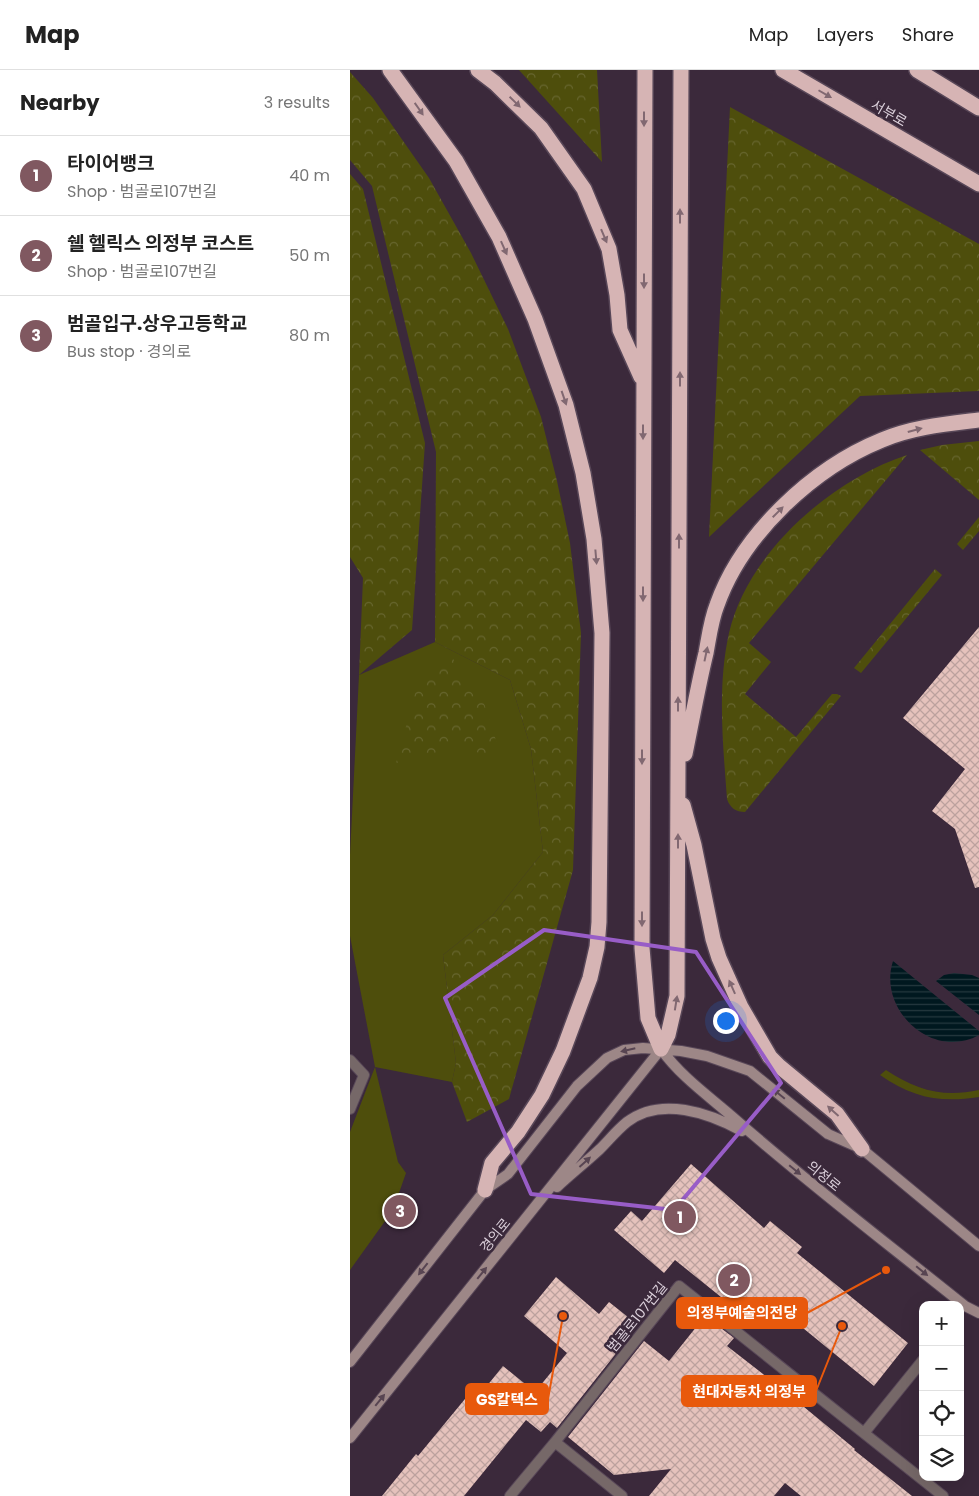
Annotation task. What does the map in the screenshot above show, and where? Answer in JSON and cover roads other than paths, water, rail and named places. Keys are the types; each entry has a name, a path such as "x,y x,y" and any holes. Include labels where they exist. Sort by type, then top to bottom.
{"highway":[{"path":"390,70 456,161 499,237 535,318 566,404 584,473 594,538 602,633 598,922 596,947 590,978 563,1051 542,1094 518,1132 492,1164 485,1190"},
{"path":"478,70 495,83 541,128 584,189 609,249 617,295 620,330 643,383"},
{"path":"644,70 642,948 648,1018 661,1049"},
{"path":"661,1049 668,1035 677,996 681,70"},
{"name":"서부로","path":"783,70 979,184"},
{"path":"917,70 979,108"},
{"path":"862,1149 837,1114 778,1066 770,1057 740,1005 719,958 713,939 694,845 678,787 716,606 736,565 753,540 800,492 836,464 860,450 883,439 927,427 979,420"}],"street":[{"path":"350,1362 485,1190 508,1174 578,1086 607,1058 624,1050 661,1049 707,1056 750,1071 828,1134 862,1149 979,1246"},
{"name":"의정로","path":"661,1049 670,1062 757,1139 953,1301"},
{"name":"경의로","path":"350,1438 661,1049"},
{"path":"350,1060 364,1075 350,1109"},
{"path":"535,1206 599,1150 628,1121 645,1113 676,1109 707,1114 723,1120 757,1139"},
{"name":"범골로107번길","path":"510,1496 679,1286 943,1496"},
{"name":"의정로","path":"964,1309 979,1313"},
{"path":"864,1433 919,1365"},
{"path":"554,1442 622,1496"}],"water":[{"path":"893,961 979,1031 979,1035 961,1041 944,1041 927,1036 913,1026 901,1013 893,997 890,979"},
{"path":"954,973 972,975 979,978 979,1015 936,981 944,975"}],"place":[{"name":"범골입구.상우고등학교","path":"400,1211"},
{"name":"타이어뱅크","path":"680,1217"},
{"name":"의정부예술의전당","path":"886,1270"},
{"name":"쉘 헬릭스 의정부 코스트","path":"734,1280"},
{"name":"GS칼텍스","path":"563,1316"},
{"name":"현대자동차 의정부","path":"842,1326"}]}
